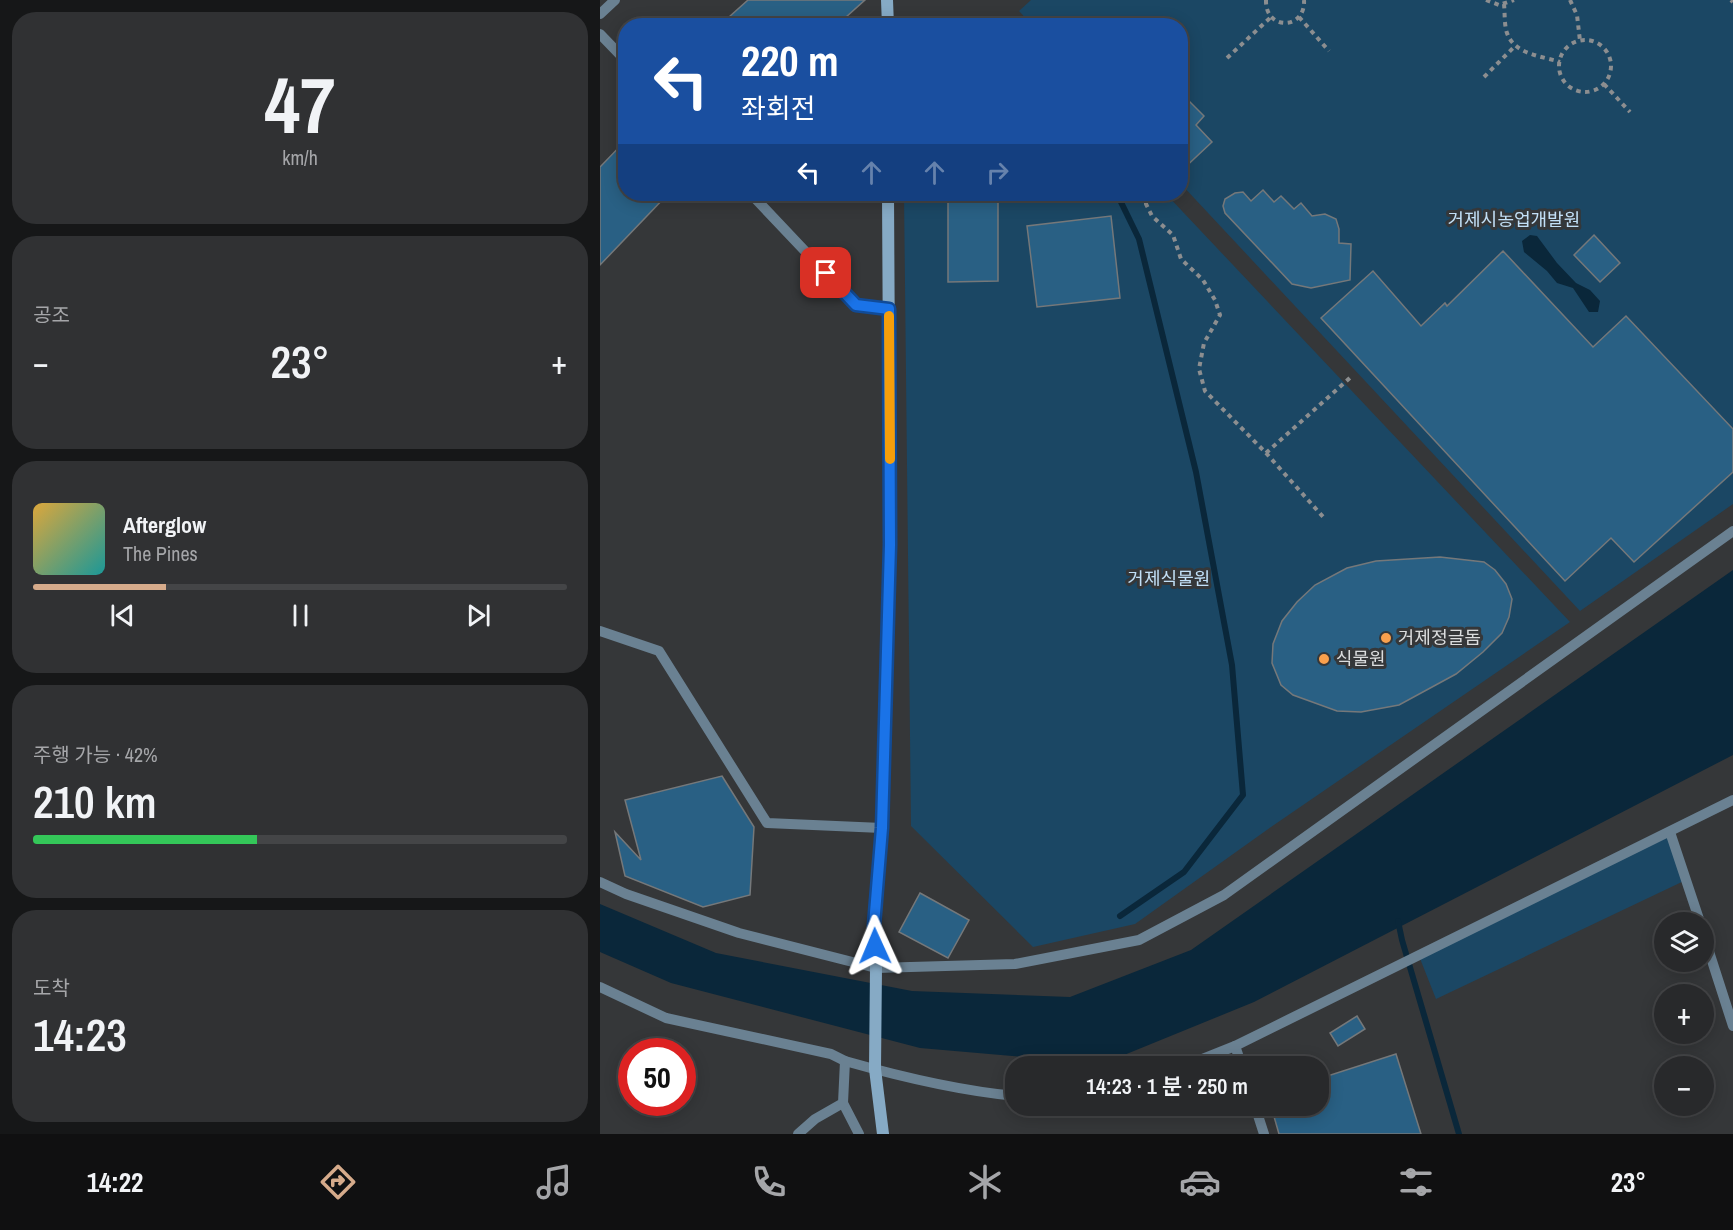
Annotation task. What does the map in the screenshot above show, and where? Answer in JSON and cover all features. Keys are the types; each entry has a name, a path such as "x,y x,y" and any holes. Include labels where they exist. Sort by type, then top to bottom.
{"main road":[{"path":"887,0 888,18"},
{"path":"883,1134 875,1069 874,925 882,828 890,545 888,201"}],"lane":[{"path":"600,14 615,0"},
{"path":"600,34 618,53"},
{"path":"758,201 856,305 889,309"},
{"path":"600,882 626,894 738,933 876,968 1015,964 1139,940 1224,896 1733,531"},
{"path":"600,631 658,651 767,823 882,828"},
{"path":"1210,1056 1235,1046 1733,800"},
{"path":"1670,832 1697,912"},
{"path":"1714,967 1733,1026"},
{"path":"600,987 666,1018 831,1054 845,1061 875,1069 1005,1095"},
{"path":"1235,1046 1238,1056"},
{"path":"845,1061 843,1103 859,1134"},
{"path":"798,1134 815,1119 843,1103"},
{"path":"1258,1116 1264,1134"}],"path":[{"path":"1266,0 1267,12 1281,23 1288,23 1299,17 1303,12 1304,0"},
{"path":"1486,0 1491,3 1504,4 1514,0"},
{"path":"1570,0 1577,15 1580,41"},
{"path":"1504,4 1507,33 1515,46 1530,54 1560,62"},
{"path":"1227,58 1271,17"},
{"path":"1299,17 1329,51"},
{"path":"1580,41 1600,44 1610,57 1610,73 1604,84 1594,91 1576,90 1563,79 1560,71 1563,53 1569,46 1580,41"},
{"path":"1484,77 1515,46"},
{"path":"1604,84 1630,112"},
{"path":"1146,201 1152,216 1173,236 1181,259 1203,280 1215,300 1220,315 1204,343 1200,369 1205,391 1266,453 1325,519"},
{"path":"1266,453 1353,375"}],"green space":[{"name":"거제시농업개발원","path":"1031,0 1733,0 1733,504 1580,611 1188,191 1188,18 1026,18 1019,11"},
{"name":"거제식물원","path":"904,201 1173,201 1570,622 1271,827 1135,924 1033,947 911,826"},
{"path":"1670,832 1686,880 1436,999 1419,956"}],"shaded area":[{"path":"1530,235 1537,236 1557,263 1576,283 1590,290 1600,301 1598,312 1589,312 1573,288 1557,283 1547,271 1524,252 1522,241"},
{"path":"1733,570 1733,755 1254,1002 1122,1056 1011,1056 920,1048 671,983 600,952 600,904 716,953 912,991 1070,997 1191,950"}],"building":[{"path":"748,0 865,0 845,18 728,18"},
{"path":"1188,100 1204,116 1196,125 1212,142 1188,164"},
{"path":"618,148 618,201 661,201 600,265 600,167"},
{"path":"1263,190 1274,202 1281,196 1294,209 1301,203 1312,216 1325,214 1336,219 1339,243 1351,244 1350,280 1311,288 1292,284 1225,213 1223,206 1225,199 1235,193 1243,192 1251,201"},
{"path":"948,201 998,201 998,281 948,282"},
{"path":"1111,216 1120,298 1037,307 1027,226"},
{"path":"1594,235 1620,263 1600,282 1574,255"},
{"path":"1503,251 1593,347 1626,316 1733,429 1733,472 1634,562 1611,538 1565,581 1321,318 1373,271 1421,326 1445,303 1447,306"},
{"name":"거제정글돔","path":"1440,557 1484,562 1495,570 1506,584 1512,599 1509,617 1502,633 1456,674 1399,705 1361,712 1337,711 1293,695 1281,685 1272,663 1273,644 1282,621 1315,585 1347,568 1376,561"},
{"path":"722,776 754,827 750,895 703,907 625,876 615,832 641,860 625,800"},
{"path":"920,893 969,920 948,958 899,932"},
{"path":"1357,1016 1365,1029 1338,1046 1330,1033"},
{"path":"1396,1054 1421,1134 1279,1134 1274,1116 1329,1116 1329,1075"}],"waterway":[{"path":"1120,201 1139,239 1196,472 1232,665 1243,795 1184,872 1120,916"},
{"path":"1398,921 1459,1134"}],"slow traffic":[{"path":"889,316 890,459"}],"place":[{"name":"거제정글돔","path":"1386,638"},
{"name":"식물원","path":"1324,659"}],"route":[{"path":"826,273 856,305 889,309 890,545 882,828 874,925 875,946"}]}
